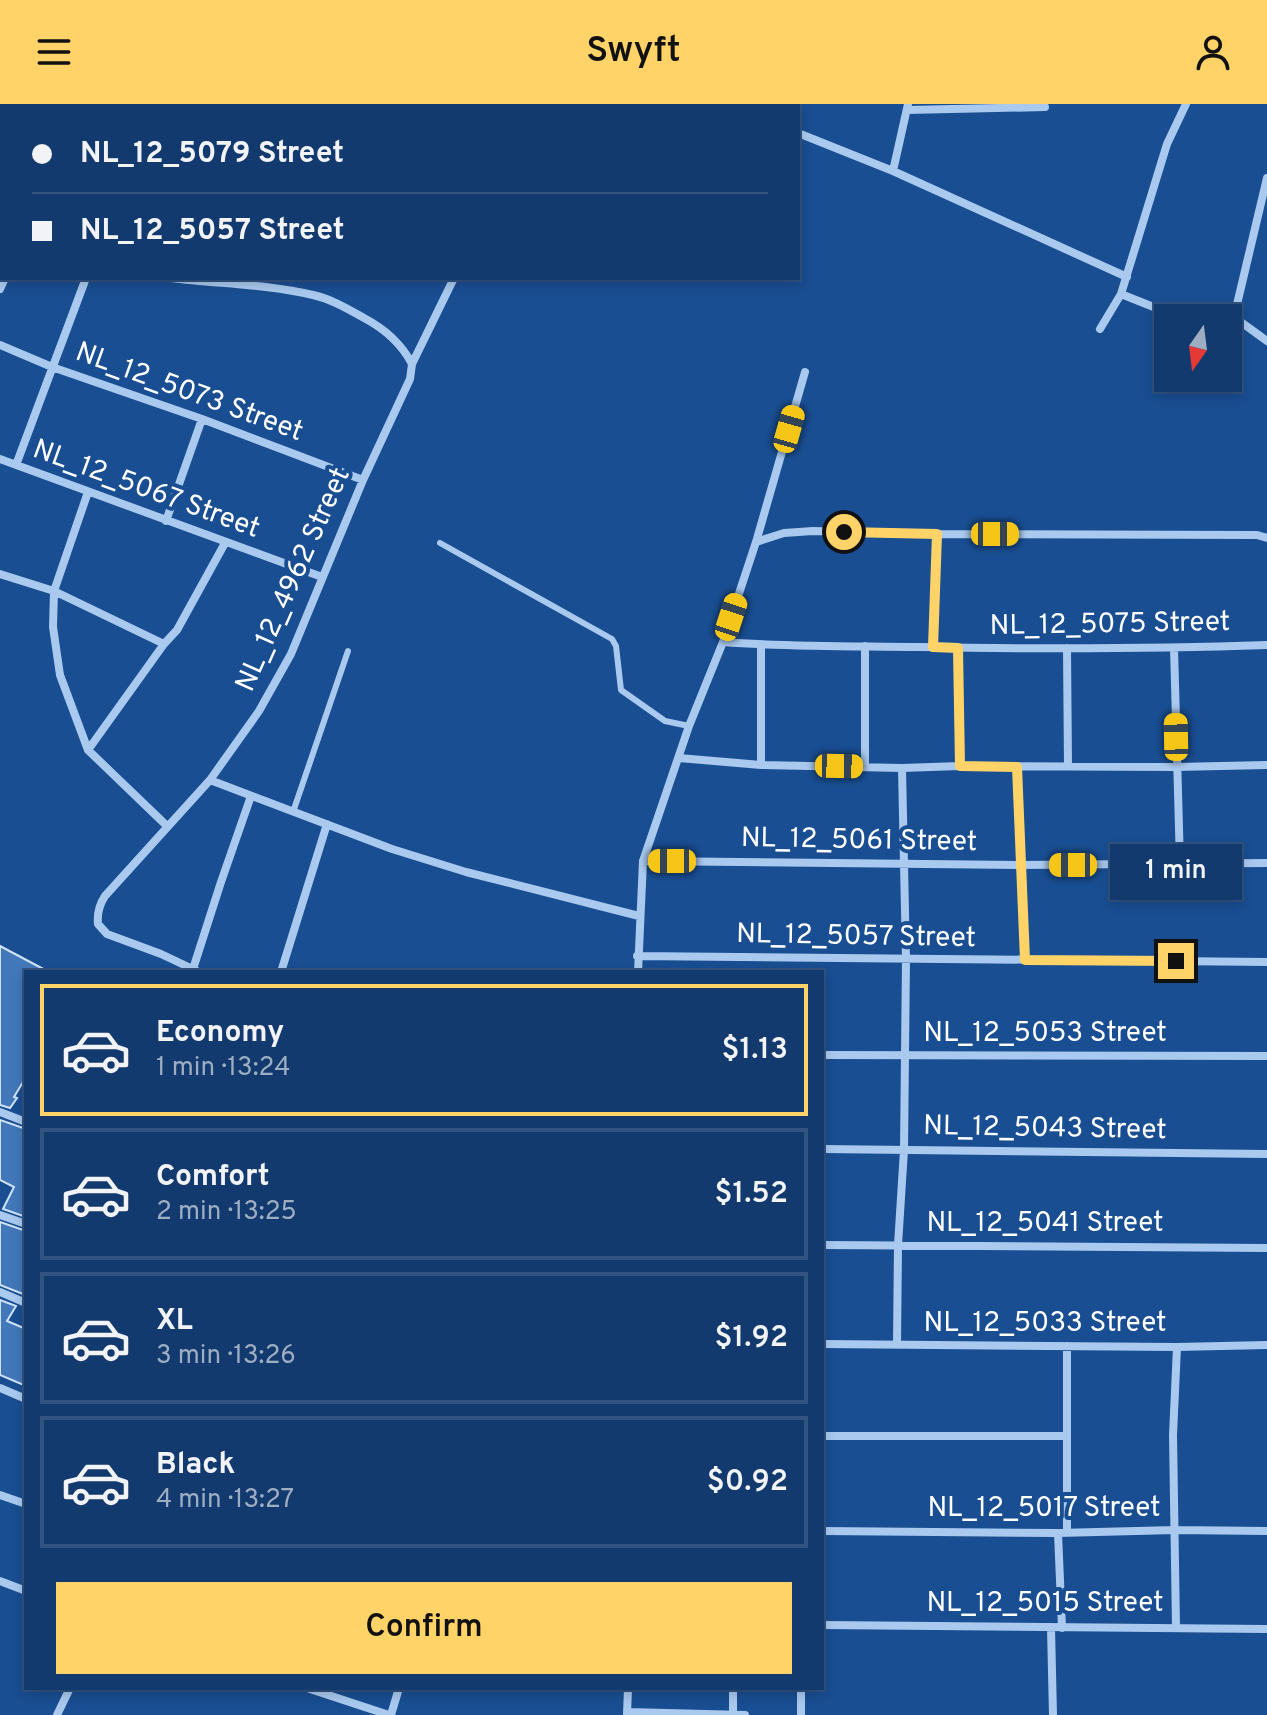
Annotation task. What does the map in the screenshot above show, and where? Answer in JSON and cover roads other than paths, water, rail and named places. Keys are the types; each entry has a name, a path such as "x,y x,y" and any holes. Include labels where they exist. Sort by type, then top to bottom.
{"street":[{"path":"1100,329 1121,294 1167,144 1186,104"},
{"path":"893,171 907,107 1045,107"},
{"path":"800,134 893,171 1127,277"},
{"path":"1235,304 1267,178"},
{"path":"16,465 85,280"},
{"path":"197,280 250,284 315,295 380,327 404,349 412,364"},
{"name":"NL_12_4962 Street","path":"194,970 107,934 98,924 98,910 105,896 210,780 265,700 291,654 363,480 410,379 412,364 453,280"},
{"path":"1121,294 1154,307"},
{"path":"1242,325 1267,341"},
{"name":"NL_12_5073 Street","path":"0,345 52,367 363,480"},
{"path":"638,970 643,861 689,726 723,642 756,542 805,372"},
{"path":"166,521 202,419"},
{"name":"NL_12_5067 Street","path":"0,459 322,577"},
{"path":"88,492 54,591 53,627 60,675 88,750 167,826"},
{"path":"756,542 784,533 813,531 1257,535 1267,538"},
{"path":"933,647 937,534"},
{"path":"88,750 177,630 225,543"},
{"path":"0,574 54,591 164,644"},
{"name":"NL_12_5075 Street","path":"723,642 958,648 1267,645"},
{"path":"761,645 761,765"},
{"path":"865,646 865,766"},
{"path":"958,648 960,766"},
{"path":"1067,648 1068,766"},
{"path":"1174,648 1180,864"},
{"path":"679,758 761,765 902,768 1267,765"},
{"path":"1017,767 1025,960"},
{"path":"897,1344 898,1245 904,1150 906,959 902,768"},
{"path":"210,780 392,849 466,872 639,916"},
{"path":"196,970 221,882 251,796"},
{"path":"282,970 327,824"},
{"name":"NL_12_5061 Street","path":"643,861 1020,865 1267,863"},
{"name":"NL_12_5057 Street","path":"637,956 1267,962"},
{"name":"NL_12_5053 Street","path":"824,1055 1267,1056"},
{"path":"0,1112 24,1121"},
{"name":"NL_12_5043 Street","path":"824,1149 1267,1154"},
{"path":"0,1215 24,1223"},
{"name":"NL_12_5041 Street","path":"824,1245 1267,1248"},
{"path":"0,1292 24,1302"},
{"name":"NL_12_5033 Street","path":"824,1344 1267,1345"},
{"path":"1062,1628 1067,1346"},
{"path":"1176,1627 1173,1435 1177,1347"},
{"path":"0,1388 24,1398"},
{"path":"824,1436 1067,1436"},
{"path":"0,1495 24,1503"},
{"name":"NL_12_5017 Street","path":"824,1531 1267,1531"},
{"path":"0,1581 24,1590"},
{"name":"NL_12_5015 Street","path":"824,1625 1267,1629"},
{"path":"1051,1628 1053,1715"},
{"path":"57,1715 69,1690"},
{"path":"313,1690 390,1715 398,1690"},
{"path":"628,1690 627,1714 745,1715"},
{"path":"733,1690 733,1715"},
{"path":"801,1690 801,1715"}],"lane":[{"path":"440,543 612,639 616,646 621,690 665,721 689,726"},
{"path":"293,812 348,651"}]}
